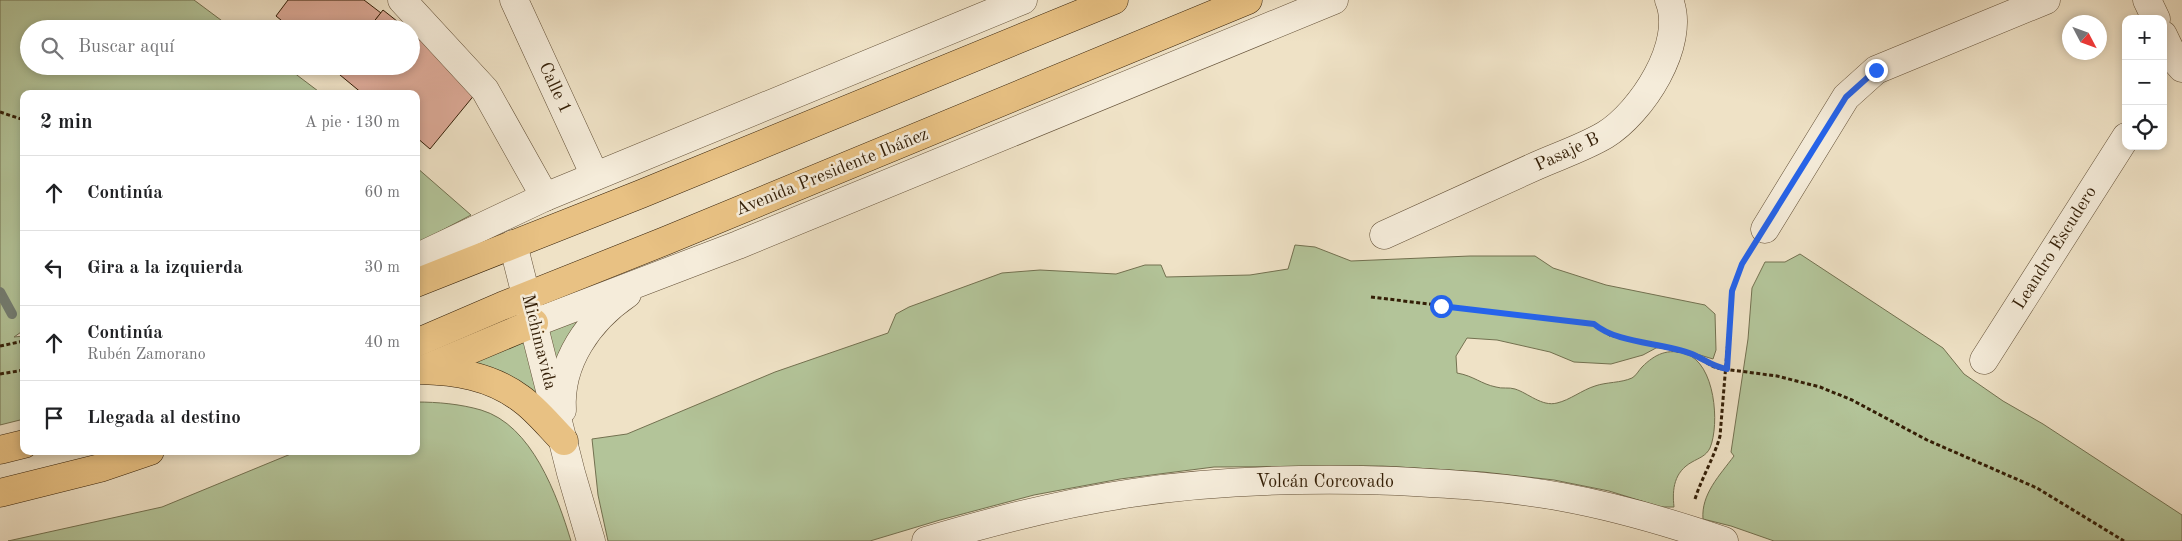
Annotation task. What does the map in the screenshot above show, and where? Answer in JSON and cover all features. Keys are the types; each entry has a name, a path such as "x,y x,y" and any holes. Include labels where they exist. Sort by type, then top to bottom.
{"main road":[{"path":"420,281 641,194 1114,0"},
{"name":"Avenida Presidente Ibáñez","path":"420,342 527,296 1248,0"},
{"path":"420,370 534,323"},
{"path":"420,371 454,371 501,386 521,398 564,441"},
{"path":"0,450 20,445"},
{"path":"0,493 100,468 138,455"}],"street":[{"path":"402,0 485,90 545,197"},
{"name":"Calle 1","path":"514,0 595,176"},
{"path":"420,256 545,197 994,5 1023,0"},
{"name":"Avenida Presidente Ibáñez","path":"534,323 766,234 1334,0"},
{"name":"Pasaje B","path":"1384,235 1605,135 1636,108 1655,80 1668,50 1673,26 1669,0"},
{"path":"1764,229 1846,97 1876,70 2046,0"},
{"path":"2147,0 2154,15"},
{"path":"2167,48 2173,68"},
{"name":"Leandro Escudero","path":"1984,360 2122,143"},
{"name":"Michimavida","path":"513,244 564,441"},
{"name":"Avenida Presidente Ibáñez","path":"564,441 561,401 565,377 577,344 608,309 659,274"},
{"path":"564,441 591,541"},
{"name":"Volcán Corcovado","path":"926,541 1013,517 1132,493 1206,485 1358,480 1503,489 1589,502 1686,529 1717,540"}],"path":[{"path":"0,112 20,119"},
{"path":"1686,529 1699,486 1714,457 1720,436 1732,291 1742,264 1764,229"},
{"path":"1372,297 1594,324 1610,335 1686,352 1716,368 1777,376 1820,387 1852,400 1928,440 2037,488 2124,541"},
{"path":"0,346 20,342"},
{"path":"0,374 20,371"}],"green space":[{"path":"0,0 194,0 221,20 20,20 20,75 297,75 317,90 20,90 20,333 14,337 20,336 20,420 0,425"},
{"path":"420,170 471,215 420,242"},
{"path":"1295,245 1315,247 1351,261 1470,256 1535,256 1553,268 1606,285 1705,305 1715,314 1716,350 1713,359 1674,347 1656,348 1643,355 1611,364 1574,362 1550,352 1497,340 1467,338 1456,356 1457,373 1498,388 1515,389 1551,404 1567,400 1595,386 1632,378 1647,362 1662,353 1679,352 1686,354 1696,360 1703,369 1713,395 1715,424 1710,448 1704,455 1681,471 1674,487 1674,507 1661,507 1609,491 1554,480 1483,472 1382,466 1214,467 1120,479 1034,495 870,541 608,541 598,495 592,439 627,434 775,372 888,333 896,314 909,307 1002,273 1040,270 1116,274 1145,265 1161,265 1166,277 1250,275 1288,269"},
{"path":"1800,254 1943,348 1964,374 2003,401 2043,424 2182,515 2182,541 1774,541 1731,526 1703,519 1703,510 1708,493 1734,456 1731,452 1748,339 1752,288 1765,262 1785,262"},
{"path":"595,307 557,389 546,327"},
{"path":"531,334 547,410 461,364"},
{"path":"420,402 432,402 481,410 499,418 515,430 540,464 550,483 571,541 8,541 162,507 288,455 420,455"}],"building":[{"path":"288,0 364,0 381,13 375,20 281,20 276,16"},
{"path":"383,10 396,20 375,20"},
{"path":"420,40 480,88 430,149 420,140 420,90 358,90 340,75 420,75"}],"waterway":[{"path":"0,292 12,314"}],"route":[{"path":"1441,306 1594,324 1610,335 1681,351 1702,358 1716,368 1727,369 1728,322 1732,291 1742,264 1846,97 1876,70"}]}
